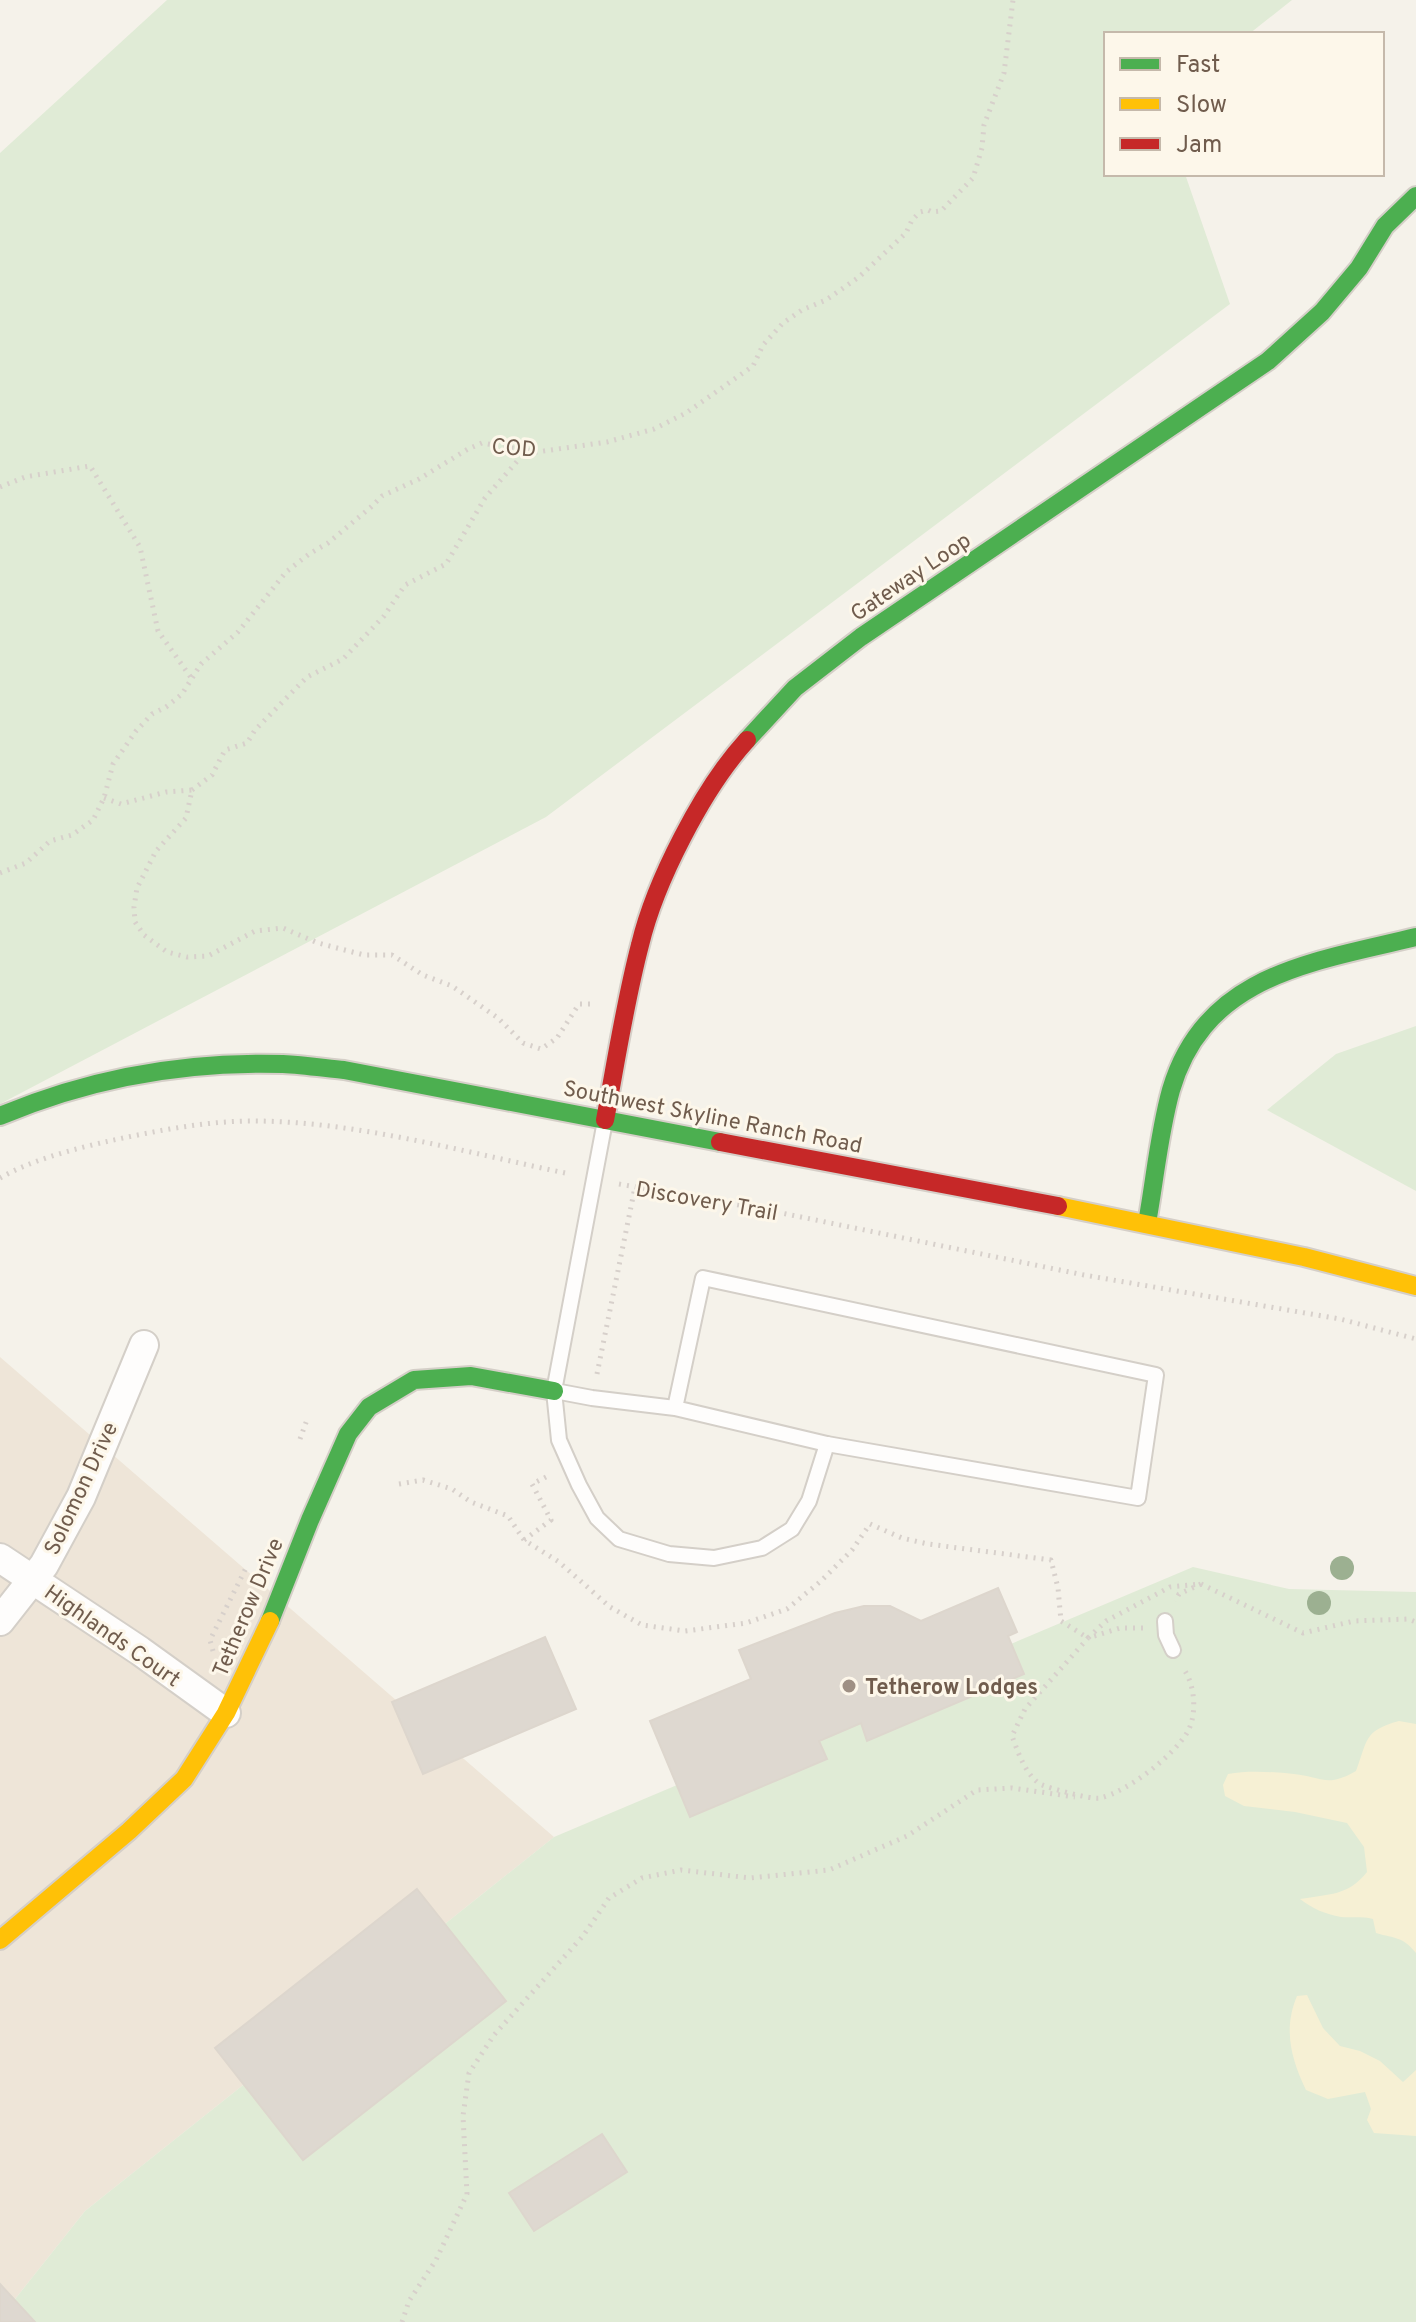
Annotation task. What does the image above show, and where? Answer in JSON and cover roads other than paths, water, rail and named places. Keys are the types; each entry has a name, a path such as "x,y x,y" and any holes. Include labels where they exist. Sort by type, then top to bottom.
{"street":[{"name":"Gateway Loop","path":"605,1120 640,943 665,874 697,811 736,752 795,688 861,637 1268,361 1322,312 1359,268 1385,226 1416,196"},
{"path":"1147,1223 1171,1088 1189,1048 1214,1015 1248,987 1289,970 1416,937"},
{"name":"Southwest Skyline Ranch Road","path":"0,1116 77,1088 143,1073 208,1066 278,1064 344,1070 1147,1223 1304,1257 1416,1286"},
{"name":"Solomon Drive","path":"0,1621 44,1565 81,1497 144,1345"},
{"name":"Tetherow Drive","path":"0,1940 129,1831 184,1779 226,1713 271,1619 348,1434 369,1407 414,1380 471,1376 554,1391"},
{"name":"Highlands Court","path":"0,1558 140,1651 226,1713"}],"lane":[{"path":"605,1120 554,1391 559,1440 597,1518 619,1539 669,1554 714,1558 762,1548 792,1529 809,1501 827,1444"},
{"path":"554,1391 675,1408 827,1444 1138,1498 1156,1375 703,1278 675,1408"},
{"path":"1165,1621 1166,1635 1173,1650"}],"place":[{"name":"Tetherow Lodges","path":"849,1686"}]}
